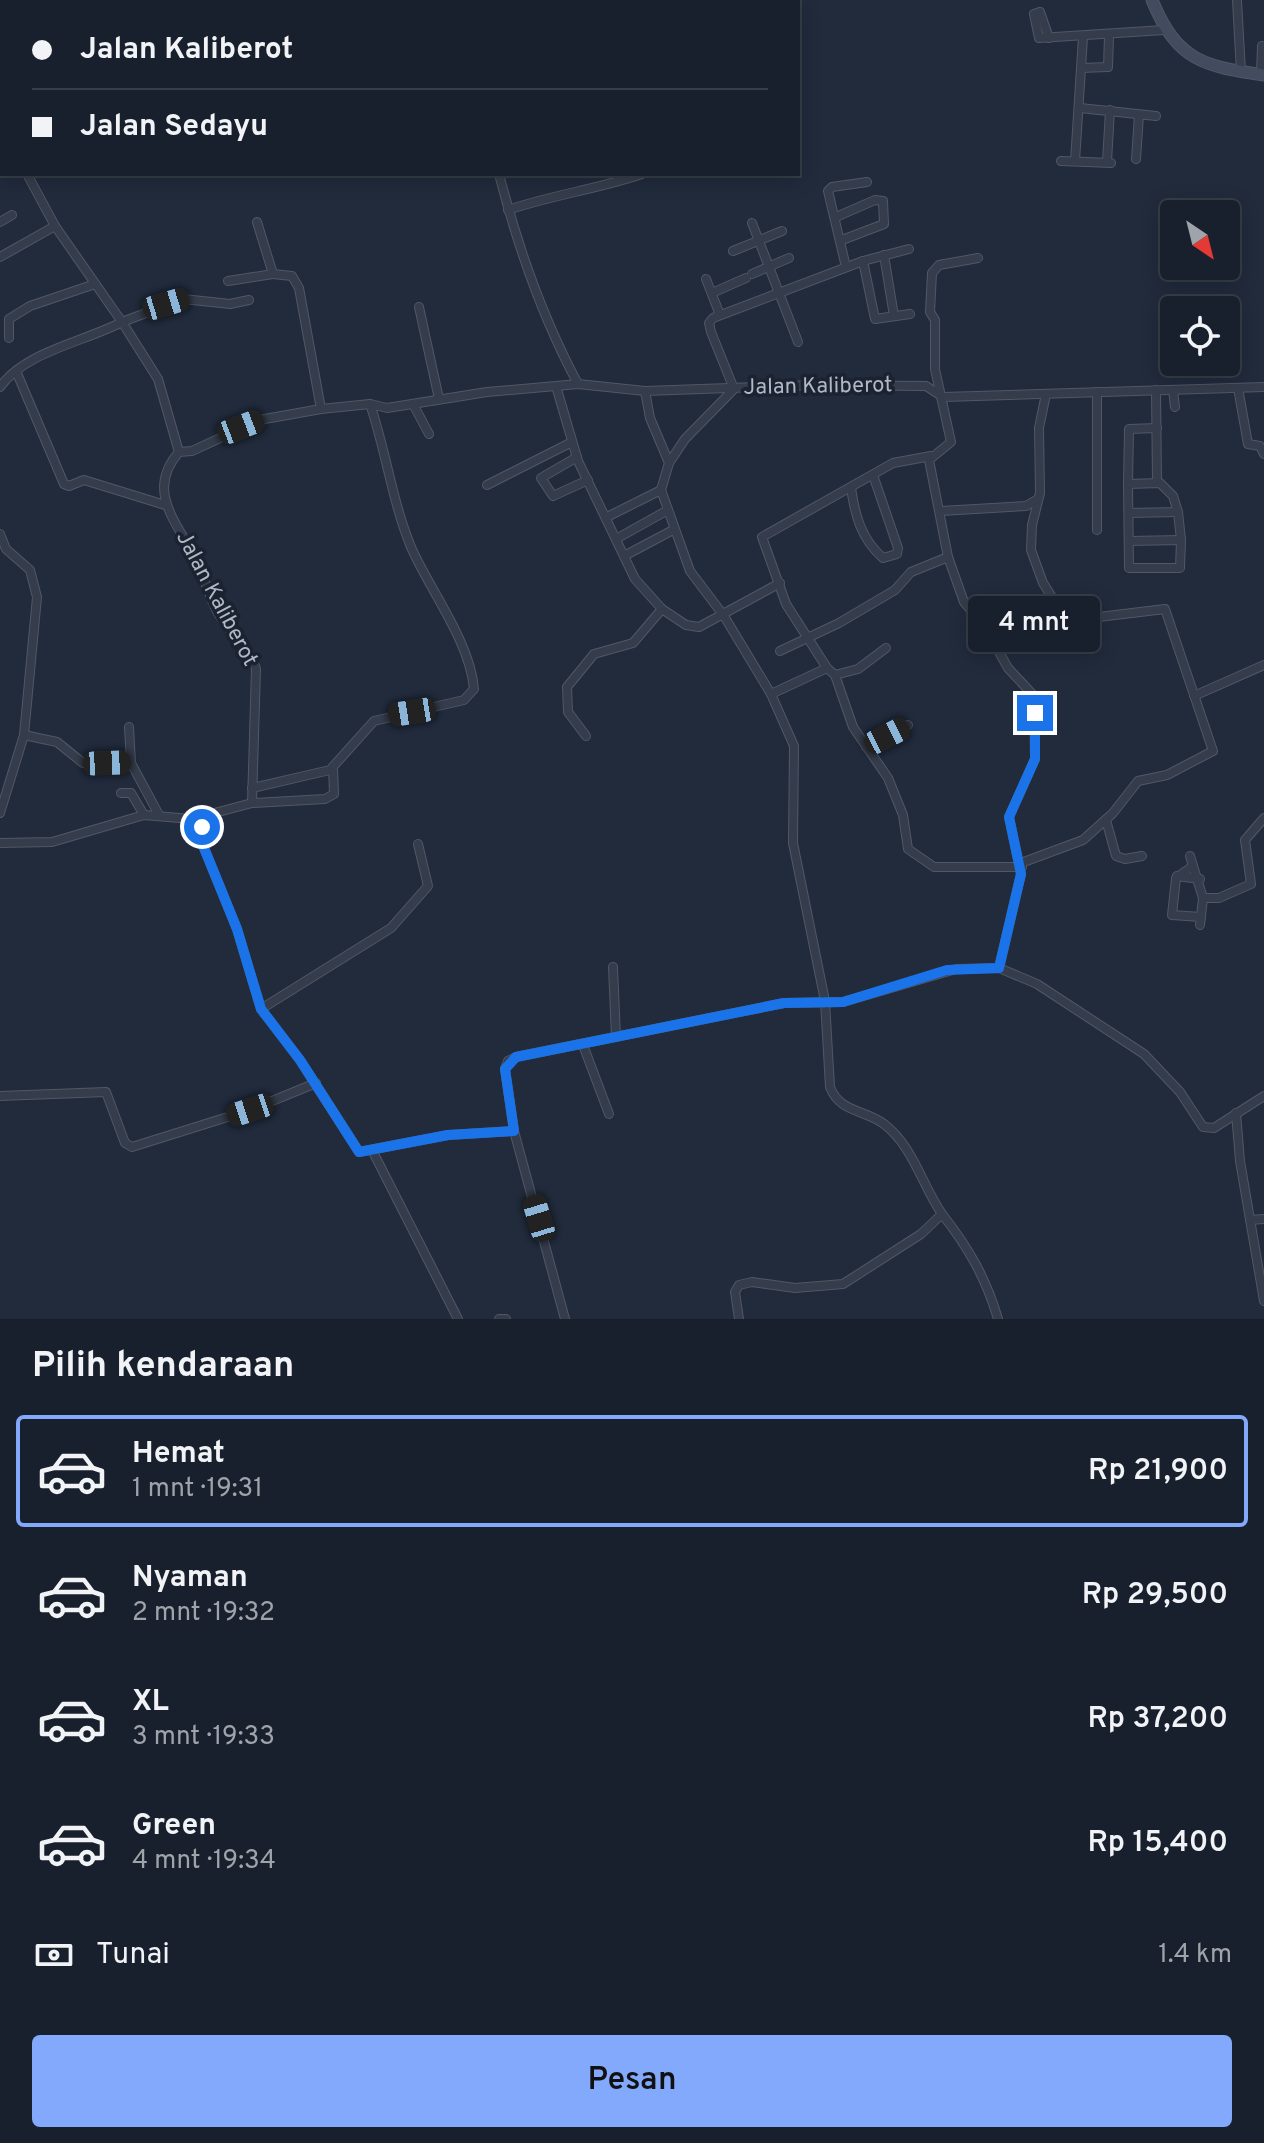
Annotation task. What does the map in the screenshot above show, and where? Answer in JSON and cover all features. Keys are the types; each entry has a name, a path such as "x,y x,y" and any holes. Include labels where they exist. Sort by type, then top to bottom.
{"main road":[{"path":"1152,0 1164,30 1185,53 1212,66 1262,75"}],"street":[{"path":"1237,0 1241,72"},
{"path":"1049,38 1164,30"},
{"path":"1081,68 1108,67 1109,36"},
{"path":"1075,161 1083,37"},
{"path":"1262,46 1262,75"},
{"path":"1080,108 1156,116"},
{"path":"1061,161 1109,162 1110,110"},
{"path":"1136,159 1139,115"},
{"path":"28,176 55,226 158,379 179,452"},
{"path":"500,176 518,249 553,337 578,384"},
{"path":"508,210 555,194 609,185 636,176"},
{"path":"846,267 842,240 828,197 830,189 867,182"},
{"path":"836,217 875,200 880,200 886,207 884,224 842,240"},
{"path":"0,222 12,215"},
{"path":"257,222 273,274"},
{"path":"752,223 798,342"},
{"path":"0,257 55,226"},
{"path":"733,251 782,231"},
{"path":"909,249 846,267 710,321 734,389 685,439 669,463 661,490 690,571 724,616 771,694 794,746 793,843 825,1001 830,1087 835,1100 844,1108 882,1123 899,1137 942,1214 970,1250 988,1285 998,1319"},
{"path":"884,255 894,316"},
{"path":"712,293 789,258"},
{"path":"978,258 939,265 932,273 930,312 935,320 935,369 951,442 947,448 931,456 900,460 762,537 786,604 827,668 835,675 853,727 888,778 903,815 905,846 922,862 940,868 1021,865 1083,840 1106,820 1138,781 1167,775 1213,752 1165,609 999,629 985,627"},
{"path":"863,261 875,319 910,314"},
{"path":"228,281 273,274 292,276 299,288 321,409"},
{"path":"706,279 720,315"},
{"path":"9,319 30,306 95,284"},
{"path":"0,387 16,371 122,322 183,299 230,304 249,300"},
{"path":"419,307 439,399"},
{"path":"0,308 9,319 9,338"},
{"path":"16,371 64,484 84,480 165,505"},
{"name":"Jalan Kaliberot","path":"252,803 254,661 218,613 195,558 165,505 166,467 179,452 192,451 259,420 321,409 370,404 387,408 439,399 578,384 645,391 815,385 926,386 943,397 1264,387"},
{"path":"556,386 570,443 636,580 662,609 693,628 724,616 780,583"},
{"path":"1238,388 1248,444 1260,446 1264,454"},
{"path":"1156,390 1157,482"},
{"path":"1173,390 1175,407"},
{"path":"645,391 650,418 669,463"},
{"path":"1097,392 1097,530"},
{"path":"1046,394 1039,428 1038,499 1032,525 1034,558 1055,602 1075,618"},
{"path":"252,788 317,774 333,767 374,721 464,700 473,694 474,682 443,602 413,551 403,527 370,404"},
{"path":"413,404 429,434"},
{"path":"1128,484 1157,482 1172,495 1178,512 1180,568 1129,568 1128,484 1129,429 1157,428"},
{"path":"487,485 570,443"},
{"path":"931,456 930,466 948,557 964,602 985,627 1008,668 1034,696 1035,759 1009,817 1021,865 999,968"},
{"path":"577,457 541,478 553,496 588,480"},
{"path":"851,488 858,523 865,537 883,558 897,554 898,548 873,475"},
{"path":"607,517 661,490"},
{"path":"941,511 1026,506 1038,499"},
{"path":"616,539 668,510"},
{"path":"1129,513 1178,512"},
{"path":"624,556 673,530"},
{"path":"0,534 6,549 30,570 36,585 24,735 0,813"},
{"path":"1129,541 1181,540"},
{"path":"780,651 895,590 911,572 948,557"},
{"path":"586,736 568,712 567,687 594,654 633,643 662,609"},
{"path":"835,675 858,669 886,648"},
{"path":"1194,696 1264,665"},
{"path":"771,694 827,668"},
{"path":"866,747 908,725"},
{"path":"129,727 131,763 159,815"},
{"path":"24,735 57,742 83,763 131,763"},
{"path":"333,767 334,794 325,799 252,803 212,811 203,820 202,843 237,929 261,1009 316,1083 359,1152 448,1135 514,1131"},
{"path":"121,793 131,793 144,815"},
{"path":"0,843 52,842 144,815 203,820"},
{"path":"1203,898 1219,898 1251,884 1245,840 1264,818"},
{"path":"1106,820 1116,856 1125,859 1142,856"},
{"path":"261,1009 391,928 409,911 428,886 418,844"},
{"path":"1192,861 1200,879 1203,898 1200,921 1172,915 1177,876 1192,861"},
{"path":"1177,876 1200,879"},
{"path":"613,967 616,1037"},
{"path":"565,1319 514,1131 505,1069 508,1061 516,1057 784,1003 843,1002 869,997 947,970 999,968 1037,984 1144,1054 1180,1092 1203,1127 1214,1128 1264,1096"},
{"path":"583,1045 609,1114"},
{"path":"0,1096 106,1092 125,1143 132,1147 250,1110 316,1083"},
{"path":"1236,1113 1264,1301"},
{"path":"372,1150 458,1319"},
{"path":"739,1319 735,1292 739,1285 752,1282 795,1288 843,1284 921,1234 942,1214"},
{"path":"1250,1220 1264,1219"},
{"path":"499,1319 506,1319"}],"route":[{"path":"202,827 202,843 237,929 261,1009 316,1083 338,1123 359,1152 448,1135 514,1131 505,1069 508,1061 516,1057 784,1003 843,1002 869,997 947,970 999,968 1021,874 1009,817 1035,759 1035,713"}]}
